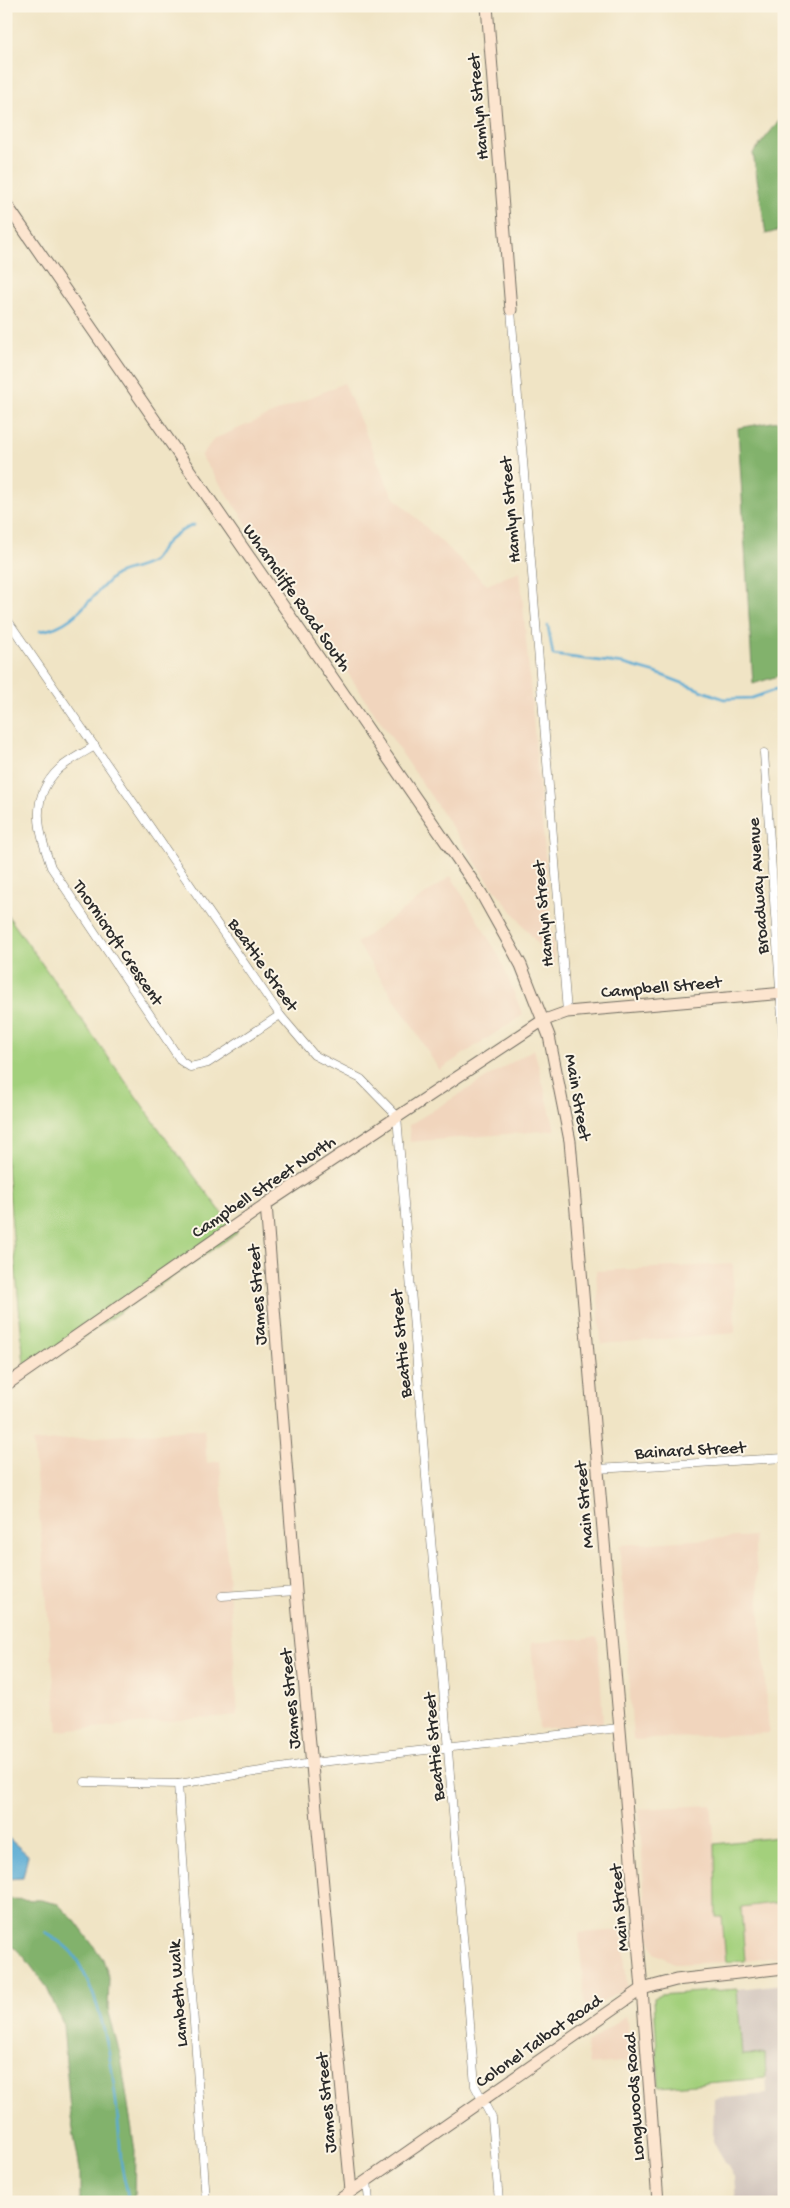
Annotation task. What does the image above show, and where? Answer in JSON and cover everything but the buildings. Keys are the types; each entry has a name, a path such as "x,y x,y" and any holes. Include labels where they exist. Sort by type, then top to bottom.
{"main road":[{"name":"Hamlyn Street","path":"486,6 511,310"},
{"name":"Wharncliffe Road South","path":"6,204 481,893 521,965 542,1021"},
{"name":"Campbell Street","path":"542,1021 567,1012 782,994"},
{"name":"Campbell Street North","path":"6,1385 266,1204 542,1021"},
{"name":"Main Street","path":"542,1021 549,1036 570,1141 642,1989"},
{"name":"James Street","path":"266,1204 296,1590 351,2191"},
{"name":"Colonel Talbot Road","path":"336,2202 642,1989 676,1980 784,1968"},
{"name":"Longwoods Road","path":"642,1989 658,2202"}],"street":[{"name":"Hamlyn Street","path":"511,310 567,1012"},
{"name":"Beattie Street","path":"6,618 280,1015 314,1055 362,1079 397,1116 475,2086 492,2118 499,2202"},
{"name":"Thornicroft Crescent","path":"95,746 60,768 46,783 39,803 40,836 51,867 181,1061 190,1067 208,1063 280,1015"},
{"name":"Broadway Avenue","path":"764,753 782,994 784,1047"},
{"name":"Bainard Street","path":"598,1469 784,1458"},
{"path":"222,1596 296,1590"},
{"path":"85,1782 178,1784 312,1763 619,1728"},
{"name":"Lambeth Walk","path":"178,1784 206,2202"},
{"path":"367,2180 369,2202"}],"shaded area":[{"path":"344,383 392,495 487,585 520,571 555,966 489,882 201,456 214,439"},
{"path":"451,876 499,956 523,1015 439,1070 357,943"},
{"path":"534,1049 555,1130 410,1142 409,1125"},
{"path":"733,1264 735,1333 601,1344 596,1271"},
{"path":"204,1429 207,1463 220,1461 238,1715 58,1731 33,1442"},
{"path":"754,1536 769,1733 633,1740 620,1545"},
{"path":"598,1637 603,1723 539,1729 531,1643"},
{"path":"711,1805 715,1844 716,1917 722,1917 726,1962 676,1964 655,1953 647,1934 639,1809"},
{"path":"778,1903 784,1932 784,1956 745,1961 741,1907"},
{"path":"622,1930 627,1987 585,2013 579,1933"},
{"path":"784,1984 784,2202 736,2202 734,2177 713,2141 714,2099 767,2094 765,2055 742,2055 737,1989"},
{"path":"626,2015 632,2061 589,2065 586,2045"}],"green space":[{"path":"784,115 784,229 766,234 753,153"},
{"path":"784,420 784,674 753,684 738,428"},
{"path":"6,913 167,1140 237,1233 25,1376 6,1155"},
{"path":"778,1837 782,1902 741,1907 745,1961 726,1962 722,1917 716,1917 715,1844"},
{"path":"6,1899 41,1900 58,1904 75,1921 103,1959 109,1978 108,2009 121,2058 135,2151 134,2202 80,2202 80,2170 70,2112 63,2024 46,1986 25,1958 6,1939"},
{"path":"737,1989 742,2055 765,2054 766,2078 659,2087 654,1998 660,1995"}],"water":[{"path":"6,1836 28,1855 23,1878 6,1879"}],"waterway":[{"path":"40,631 63,624 73,617 115,575 151,562 172,537 194,525"},
{"path":"548,626 553,655 624,664 656,673 724,699 752,698 784,687"},
{"path":"46,1933 64,1945 73,1954 85,1976 103,2026 114,2082 122,2165 128,2202"}]}
